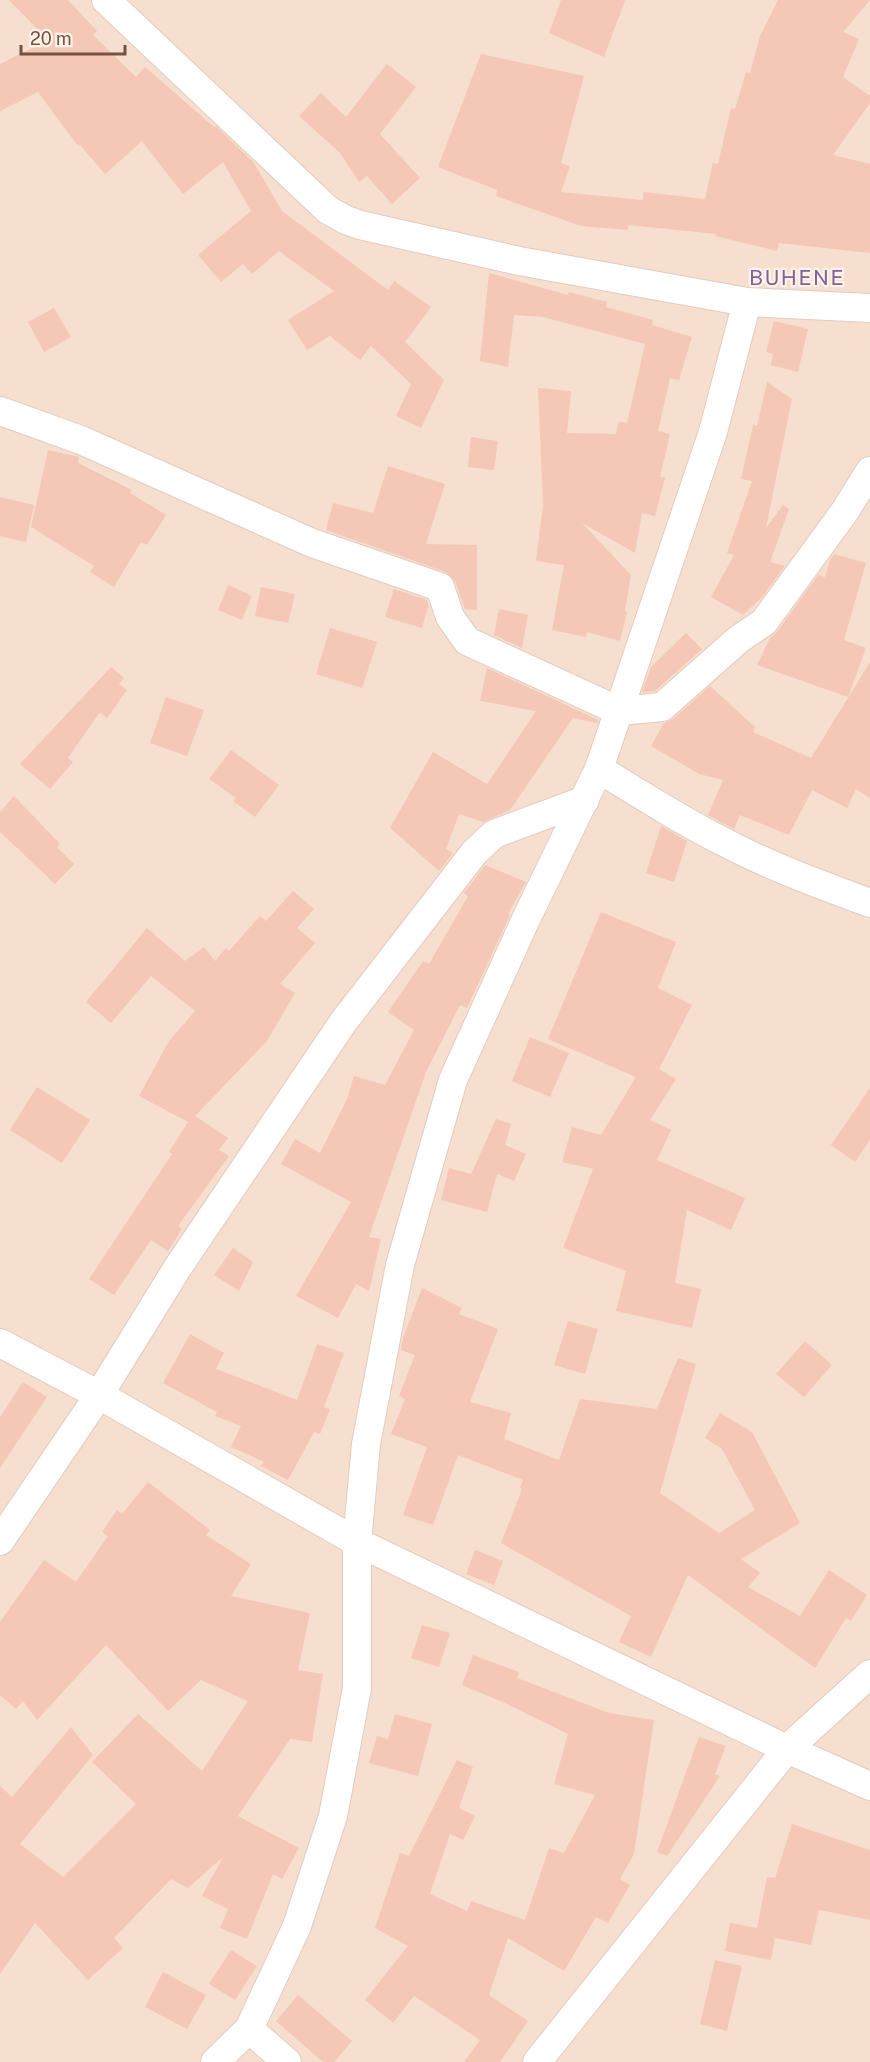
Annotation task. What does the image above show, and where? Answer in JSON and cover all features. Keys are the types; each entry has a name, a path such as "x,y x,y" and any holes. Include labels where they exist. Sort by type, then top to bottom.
{"street":[{"path":"106,0 328,210 346,220 519,261 747,302 870,308"},
{"path":"215,2062 249,2029 297,1926 333,1816 357,1688 357,1542 366,1444 400,1265 453,1080 526,919 599,769 713,432 747,302"},
{"path":"0,411 81,440 312,543 440,587 450,617 467,641 619,711 662,707 739,639 764,622 845,512 870,471"},
{"path":"599,769 680,819 727,844 774,866 870,903"},
{"path":"0,1541 99,1395 178,1268 344,1021 474,853 494,834 585,800"},
{"path":"0,1343 99,1395 357,1542 788,1749 870,1786"},
{"path":"537,2062 788,1749 870,1674"},
{"path":"249,2029 287,2062"}],"shaded area":[{"path":"0,0 870,0 870,2062 0,2062"}],"building":[{"path":"9,0 68,0 97,31 93,35 136,77 145,67 214,127 216,126 254,163 282,211 388,290 394,281 431,307 405,342 444,380 421,428 396,416 411,384 371,346 360,360 330,336 307,350 288,320 334,291 279,251 252,274 243,264 221,282 198,255 251,211 223,162 183,194 142,141 105,174 80,145 78,146 38,92 0,111 0,64 48,40"},
{"path":"561,0 625,0 604,57 549,33"},
{"path":"778,0 870,0 843,32 859,39 843,77 870,96 870,103 833,155 870,164 870,253 779,243 777,251 715,236 716,234 628,225 628,230 581,226 496,196 497,190 438,167 481,54 584,76 561,163 570,166 561,192 643,200 643,192 705,199 713,163 718,164 731,108 735,109 746,72 750,73 760,36"},
{"path":"387,64 416,87 380,134 420,178 392,204 367,176 359,182 340,153 299,116 321,93 346,117"},
{"path":"489,273 568,295 569,292 607,302 606,307 653,320 652,325 692,337 679,380 670,378 658,431 670,434 660,477 665,478 655,516 642,513 635,553 582,523 631,575 625,611 627,612 620,641 587,632 586,637 552,630 564,565 536,561 543,505 538,388 571,391 567,433 616,434 619,421 627,423 645,344 543,317 514,315 508,367 480,361"},
{"path":"54,308 71,337 44,352 28,322"},
{"path":"774,321 808,329 798,372 771,365 773,354 766,352"},
{"path":"767,382 792,399 766,528 783,505 789,509 770,562 785,566 762,597 743,615 711,597 734,555 727,553 752,481 741,479 753,425 757,426"},
{"path":"471,437 498,441 494,470 468,467"},
{"path":"48,450 79,457 78,463 132,490 130,493 166,515 147,545 141,542 114,587 90,572 94,566 31,527"},
{"path":"388,466 445,484 426,544 477,545 477,610 465,609 455,581 446,572 326,530 333,503 373,513"},
{"path":"0,497 34,505 26,542 0,536"},
{"path":"834,554 866,563 844,640 866,648 848,697 757,665 770,638 777,632 818,575 825,577"},
{"path":"228,585 252,596 242,620 218,610"},
{"path":"261,587 295,594 288,623 255,616"},
{"path":"394,589 427,600 429,608 422,628 385,617"},
{"path":"499,609 528,615 522,648 494,635"},
{"path":"330,628 377,642 362,688 316,674"},
{"path":"686,633 702,649 655,691 642,692 651,667"},
{"path":"870,662 870,798 856,789 847,808 812,790 789,835 740,815 734,829 708,815 723,780 699,774 651,746 664,723 673,719 710,686 755,727 753,732 811,758"},
{"path":"111,667 124,678 119,684 127,690 107,718 100,712 68,758 73,762 50,789 20,764"},
{"path":"487,668 598,720 597,723 573,718 510,810 483,822 459,814 446,849 453,853 439,871 390,828 433,752 487,784 536,711 480,701"},
{"path":"166,697 204,710 187,756 150,743"},
{"path":"231,750 279,785 255,817 233,801 236,798 209,779"},
{"path":"14,796 60,844 57,847 74,864 55,884 0,832 0,812"},
{"path":"661,826 687,841 674,882 646,873"},
{"path":"485,865 526,882 508,914 510,915 467,1008 461,1005 459,1007 426,1072 369,1237 381,1239 369,1291 356,1284 338,1318 296,1296 351,1202 281,1164 295,1139 320,1153 347,1099 354,1076 385,1085 414,1030 388,1012 423,961 429,964 468,896 464,893"},
{"path":"293,891 314,909 297,928 315,943 280,984 295,993 267,1041 195,1116 228,1138 219,1150 229,1156 178,1226 182,1229 168,1251 151,1240 114,1295 89,1279 172,1154 169,1152 188,1122 139,1096 169,1041 195,1011 151,976 111,1023 86,1002 147,928 185,961 204,947 215,961 226,948 229,951 260,916 266,921"},
{"path":"601,912 676,942 658,988 692,1005 659,1069 676,1079 650,1120 671,1130 657,1160 745,1198 731,1230 687,1210 675,1283 701,1289 692,1328 616,1311 626,1271 563,1248 593,1169 562,1162 572,1127 601,1135 636,1077 548,1039"},
{"path":"530,1037 569,1053 550,1097 512,1081"},
{"path":"37,1087 90,1120 62,1163 10,1130"},
{"path":"870,1088 870,1140 855,1162 831,1145"},
{"path":"496,1119 511,1124 505,1145 526,1154 514,1181 497,1174 487,1212 441,1200 449,1168 471,1174"},
{"path":"233,1248 253,1262 239,1291 214,1275"},
{"path":"422,1288 462,1308 459,1314 498,1329 470,1402 511,1413 504,1439 559,1460 580,1399 657,1409 678,1358 696,1364 660,1493 719,1533 755,1510 722,1449 705,1438 720,1413 752,1432 800,1523 741,1559 760,1573 748,1587 800,1616 829,1570 867,1595 851,1621 846,1618 815,1668 688,1575 651,1657 619,1642 631,1616 501,1543 522,1489 520,1488 523,1480 458,1455 433,1525 403,1515 427,1447 391,1434 405,1399 399,1396 415,1355 401,1350 402,1341"},
{"path":"568,1321 598,1329 585,1374 554,1365"},
{"path":"190,1334 224,1353 216,1369 297,1400 317,1344 344,1353 324,1407 330,1409 320,1434 314,1432 288,1480 261,1466 264,1462 231,1447 241,1426 215,1416 217,1412 163,1383"},
{"path":"805,1341 832,1365 804,1397 776,1374"},
{"path":"23,1382 47,1397 0,1468 0,1417"},
{"path":"148,1482 210,1530 206,1535 251,1564 231,1596 310,1613 298,1670 323,1674 312,1742 290,1739 238,1816 299,1848 282,1879 273,1874 247,1939 220,1928 228,1909 202,1896 223,1857 188,1888 171,1879 114,1938 123,1948 88,1980 35,1923 0,1974 0,1786 12,1797 71,1727 93,1755 20,1844 63,1877 136,1804 92,1762 138,1714 202,1771 248,1701 201,1680 168,1711 106,1645 37,1720 23,1701 16,1709 0,1695 0,1622 44,1560 76,1582 108,1536 102,1532 117,1510 122,1514"},
{"path":"475,1550 503,1561 494,1585 466,1574"},
{"path":"422,1625 450,1633 439,1667 411,1658"},
{"path":"473,1655 519,1672 517,1678 609,1713 654,1720 634,1854 620,1879 630,1885 608,1923 596,1917 564,1971 508,1938 489,1995 528,2021 500,2062 464,2062 480,2040 414,1996 393,2023 365,2000 408,1946 375,1928 400,1853 409,1856 457,1760 473,1767 459,1808 475,1816 463,1840 450,1834 430,1894 467,1911 471,1901 525,1920 549,1848 564,1853 595,1795 554,1784 568,1734 462,1685"},
{"path":"395,1714 432,1724 418,1776 369,1763 377,1736 388,1739"},
{"path":"699,1737 726,1746 715,1774 720,1776 667,1856 657,1852"},
{"path":"792,1824 870,1850 870,1920 819,1910 811,1945 775,1938 771,1960 725,1951 730,1923 757,1928 767,1877 775,1878"},
{"path":"231,1950 257,1966 235,2000 209,1984"},
{"path":"715,1960 742,1966 727,2031 700,2024"},
{"path":"163,1972 206,1995 187,2029 145,2007"},
{"path":"298,1995 352,2041 334,2062 323,2062 276,2021"}],"district":[{"name":"BUHENE","path":"797,278"}]}
